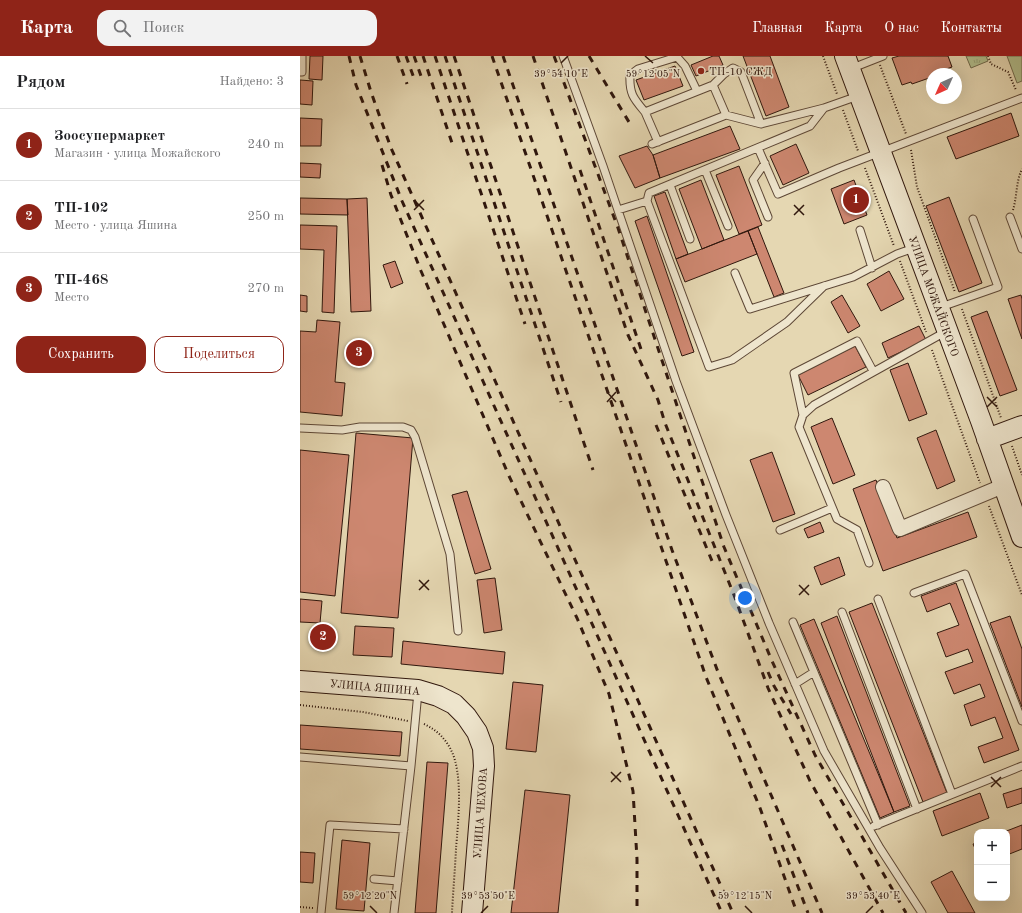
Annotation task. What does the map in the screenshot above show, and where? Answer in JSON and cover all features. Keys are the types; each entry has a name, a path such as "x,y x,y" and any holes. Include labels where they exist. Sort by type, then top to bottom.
{"main road":[{"name":"УЛИЦА МОЖАЙСКОГО","path":"848,62 1022,536"},
{"path":"987,439 1014,429"},
{"name":"УЛИЦА ЯШИНА","path":"300,681 418,690 438,696 454,704 466,716"},
{"name":"УЛИЦА ЧЕХОВА","path":"466,716 477,732 481,743 484,766 472,913"}],"street":[{"path":"883,487 900,529 1003,486"}],"lane":[{"path":"300,72 302,72 302,56"},
{"path":"563,56 618,210 676,381 749,573 795,684 824,751 869,829 922,913"},
{"path":"697,91 685,66 677,57 638,69 630,76 630,88 633,98 645,112 655,143 726,115 761,124 824,108 860,95"},
{"path":"848,62 880,57"},
{"path":"645,112 713,85 724,74 733,68 741,72 761,124"},
{"path":"713,85 726,115"},
{"path":"758,148 778,194 861,159 1021,99"},
{"path":"824,108 810,126 649,193 647,202 709,367 732,360 787,322 824,286"},
{"path":"765,163 753,180 768,216"},
{"path":"705,170 728,226"},
{"path":"670,185 690,239"},
{"path":"618,210 647,202"},
{"path":"1010,217 1022,249"},
{"path":"939,308 998,287 973,219"},
{"path":"860,230 872,268"},
{"path":"735,273 750,309 853,277 897,254 916,247"},
{"path":"803,414 814,405 928,340 947,331"},
{"path":"869,563 857,530 837,520 799,428 803,414 794,374 857,341 873,371"},
{"path":"300,428 342,430 360,427 403,427 411,430 415,437 450,554 458,631"},
{"path":"780,530 832,508"},
{"path":"914,593 965,574 1022,721"},
{"path":"878,599 952,794"},
{"path":"842,612 918,809"},
{"path":"793,622 878,825"},
{"path":"795,684 814,672"},
{"path":"394,913 418,690"},
{"path":"300,757 411,766"},
{"path":"869,829 1022,766"},
{"path":"321,911 330,825 404,829"},
{"path":"374,879 398,881"}],"path":[{"path":"823,56 1022,595"},
{"path":"988,56 991,64 1008,72 1021,99"},
{"path":"880,57 909,142 917,188 958,301 1014,429 1022,476"},
{"path":"1010,217 1016,199 1019,175 1022,169"},
{"path":"300,907 321,911"}],"green space":[{"path":"966,56 986,56 988,61 971,68"},
{"path":"1007,56 1022,56 1022,81 1017,83"}],"building":[{"path":"310,56 323,56 322,80 309,79"},
{"name":"ТП-10 СЖД","path":"713,56 719,56 723,65 696,76 691,65"},
{"path":"743,56 770,56 789,107 766,116"},
{"path":"899,56 948,56 952,67 926,68 926,79 912,84 911,82 902,85 892,58"},
{"path":"675,66 683,86 644,100 636,80"},
{"path":"300,80 313,81 312,105 300,104"},
{"path":"1011,113 1019,136 956,159 947,137"},
{"path":"300,118 322,119 321,146 300,146"},
{"path":"730,126 740,149 660,178 653,155"},
{"path":"796,144 809,173 783,185 770,156"},
{"path":"647,146 653,155 660,178 635,188 619,156"},
{"path":"300,163 321,164 320,178 300,177"},
{"path":"739,166 762,225 739,234 716,175"},
{"path":"701,180 724,240 702,249 679,189"},
{"path":"854,180 867,215 844,224 831,189"},
{"path":"665,192 688,254 676,259 654,196"},
{"path":"949,197 982,283 959,292 926,206"},
{"path":"300,198 347,199 348,215 300,214"},
{"path":"367,198 371,311 351,312 347,199"},
{"path":"647,216 694,352 682,356 635,221"},
{"path":"300,225 337,226 334,313 322,312 324,250 300,249"},
{"path":"758,227 784,293 774,297 748,231"},
{"path":"748,231 757,254 685,282 676,259"},
{"path":"395,261 403,283 391,288 383,265"},
{"path":"889,271 904,299 881,311 867,284"},
{"path":"300,295 307,296 307,312 300,311"},
{"path":"842,295 860,326 848,333 831,302"},
{"path":"1021,295 1022,299 1022,339 1008,299"},
{"path":"987,311 1017,390 1000,396 971,317"},
{"path":"317,320 340,322 335,382 345,383 342,416 300,412 300,331 316,332"},
{"path":"919,326 926,340 888,358 882,343"},
{"path":"855,346 866,367 808,395 798,375"},
{"path":"354,347 365,348 363,360 353,358"},
{"path":"908,363 927,414 909,421 890,370"},
{"path":"832,418 855,475 833,484 811,427"},
{"path":"936,430 955,481 937,489 917,438"},
{"path":"356,433 413,438 398,618 341,613"},
{"path":"300,450 349,455 335,596 300,592"},
{"path":"772,452 795,514 773,522 750,460"},
{"path":"876,480 897,538 968,512 977,537 883,571 853,489"},
{"path":"467,491 491,569 475,574 452,495"},
{"path":"820,522 824,532 808,538 804,529"},
{"path":"839,557 845,575 821,585 814,567"},
{"path":"495,578 502,630 484,633 477,580"},
{"path":"956,583 1019,750 984,763 978,747 1003,738 995,717 971,726 964,705 985,697 980,684 954,694 945,672 973,662 968,649 946,657 937,633 959,625 950,603 927,612 921,596"},
{"path":"300,599 322,601 320,623 300,622"},
{"path":"872,603 947,793 923,802 849,612"},
{"path":"837,616 910,806 894,812 821,623"},
{"path":"1010,616 1022,649 1022,707 990,623"},
{"path":"814,619 894,812 880,818 800,625"},
{"path":"355,626 394,628 392,657 353,655"},
{"path":"319,634 329,635 328,640 318,639"},
{"path":"403,641 505,652 503,674 401,664"},
{"path":"513,682 543,685 536,752 506,749"},
{"path":"300,725 402,732 400,756 300,749"},
{"path":"427,762 448,763 436,913 415,913"},
{"path":"1022,788 1022,803 1007,808 1003,794"},
{"path":"525,790 570,795 558,913 511,913"},
{"path":"980,793 989,818 942,836 933,811"},
{"path":"1022,825 1022,849 1010,854 1010,830"},
{"path":"342,840 370,843 364,911 336,909"},
{"path":"300,852 315,853 313,883 300,882"},
{"path":"952,871 975,913 948,913 931,882"}],"railway":[{"path":"349,56 356,85 402,201 722,913"},
{"path":"360,56 391,148 733,913"},
{"path":"397,56 407,84"},
{"path":"406,56 415,81"},
{"path":"414,56 422,79"},
{"path":"423,56 452,143"},
{"path":"435,56 525,324"},
{"path":"445,56 561,402"},
{"path":"454,56 593,470"},
{"path":"492,56 706,677 760,808 797,913"},
{"path":"503,56 672,550 718,672 822,913"},
{"path":"533,56 628,335 658,400 665,423 734,595 768,688 810,781 883,913"},
{"path":"554,56 618,228 724,547 772,661 815,755 906,913"},
{"path":"589,56 632,127"},
{"path":"382,165 391,195 421,271 509,476 577,618 609,694 633,791 637,859 637,913"},
{"path":"580,170 642,352"},
{"path":"656,425 712,561"},
{"path":"768,672 774,686 791,714"},
{"path":"782,845 808,913"}],"place":[{"name":"ТП-10 СЖД","path":"701,71"},
{"name":"Зоосупермаркет","path":"856,200"},
{"name":"ТП-468","path":"359,353"},
{"name":"ТП-102","path":"323,637"}]}
